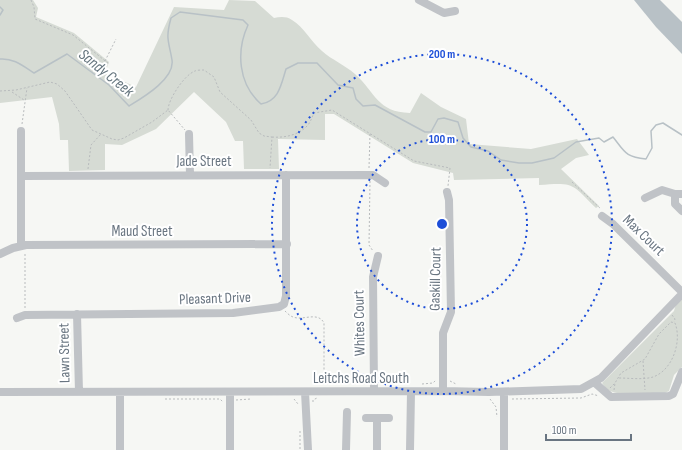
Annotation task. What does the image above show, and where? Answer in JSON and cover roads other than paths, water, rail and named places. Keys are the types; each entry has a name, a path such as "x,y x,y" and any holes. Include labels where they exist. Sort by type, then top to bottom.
{"street":[{"path":"419,0 444,13 456,11"},
{"path":"21,131 23,246"},
{"path":"189,134 190,175"},
{"path":"286,175 286,244"},
{"name":"Jade Street","path":"21,176 373,175 385,183"},
{"path":"645,198 662,190 679,194 675,204 682,211"},
{"name":"Gaskill Court","path":"443,391 443,333 451,312 449,200 447,192"},
{"name":"Max Court","path":"602,216 613,224 682,293"},
{"name":"Maud Street","path":"0,254 23,246 286,244"},
{"name":"Pleasant Drive","path":"21,316 77,314 233,313 280,307 284,304 286,296 286,244"},
{"name":"Whites Court","path":"374,392 372,277 378,256"},
{"name":"Leitchs Road South","path":"0,392 504,392 582,389 594,383 682,293"},
{"name":"Lawn Street","path":"77,314 78,392"},
{"path":"594,383 606,393 614,397 669,396 672,394 682,372"},
{"path":"120,392 120,450"},
{"path":"230,392 230,450"},
{"path":"305,392 308,450"},
{"path":"410,450 411,392"},
{"path":"504,392 504,450"},
{"path":"346,450 347,412"},
{"path":"366,418 389,418"},
{"path":"377,418 377,450"}],"waterway":[{"name":"Sandy Creek","path":"0,7 3,10 0,15"},
{"name":"Sandy Creek","path":"0,59 14,61 34,73 67,54 109,85 129,106 142,98 163,81 172,67 168,31 171,18 180,12 243,20 248,25 242,46 241,67 248,87 253,96 261,104 272,100 276,96 281,86 286,69 298,63 317,63 338,85 353,88 356,99 363,106 375,105 425,132 431,132 438,119 444,118 458,122 463,138 471,147 488,151 501,160 519,163 532,163 554,158 576,142 599,138 604,142 613,137 626,153 634,157 646,159 652,148 651,131 656,125 663,123 682,135"}]}
